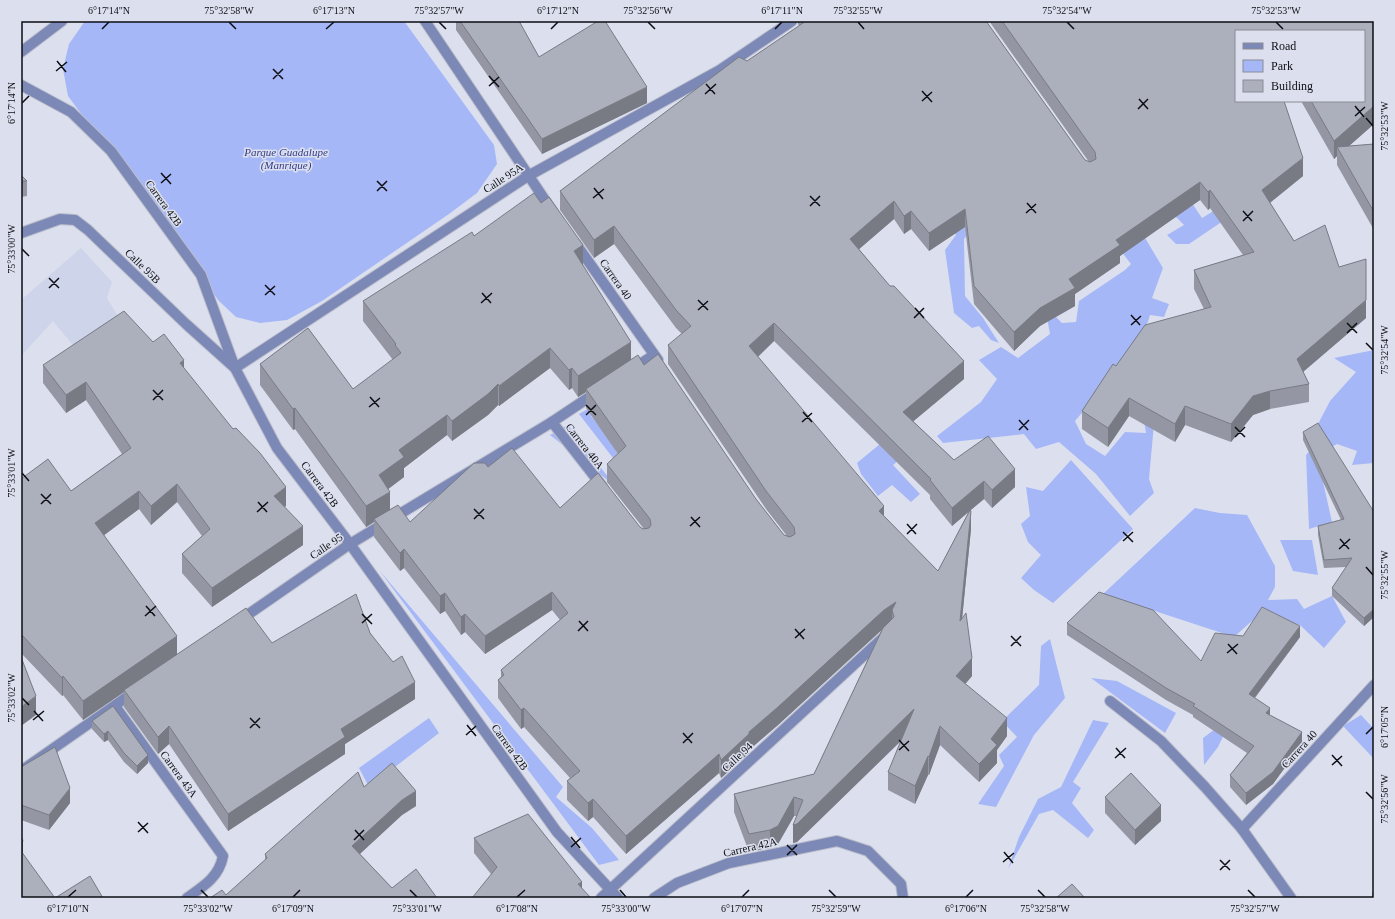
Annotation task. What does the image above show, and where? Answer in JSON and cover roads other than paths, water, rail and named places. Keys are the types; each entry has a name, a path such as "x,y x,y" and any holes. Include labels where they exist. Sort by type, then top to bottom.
{"street":[{"path":"21,52 62,21"},
{"path":"425,21 559,220"},
{"name":"Calle 95A","path":"235,368 528,176 720,70 792,21"},
{"name":"Carrera 42B","path":"21,85 71,112 111,151 201,275 235,368 277,448 350,544 557,832 618,898"},
{"name":"Calle 95B","path":"21,233 60,219 74,220 88,230 186,324 235,368"},
{"name":"Carrera 40","path":"568,233 663,368"},
{"path":"622,376 654,354"},
{"name":"Calle 95","path":"234,625 350,544 552,422 603,388"},
{"name":"Carrera 40A","path":"552,422 608,494"},
{"name":"Calle 94","path":"601,898 888,633"},
{"path":"21,771 144,685"},
{"name":"Carrera 40","path":"1242,829 1374,685"},
{"path":"1110,701 1160,741 1205,787 1242,829 1291,898"},
{"name":"Carrera 43A","path":"115,706 223,856 221,868 215,876 187,898"},
{"name":"Carrera 42A","path":"654,898 677,882 729,863 837,841 868,851 901,884 903,898"}],"park label":[{"name":"Parque Guadalupe (Manrique)","path":"286,158"}]}
